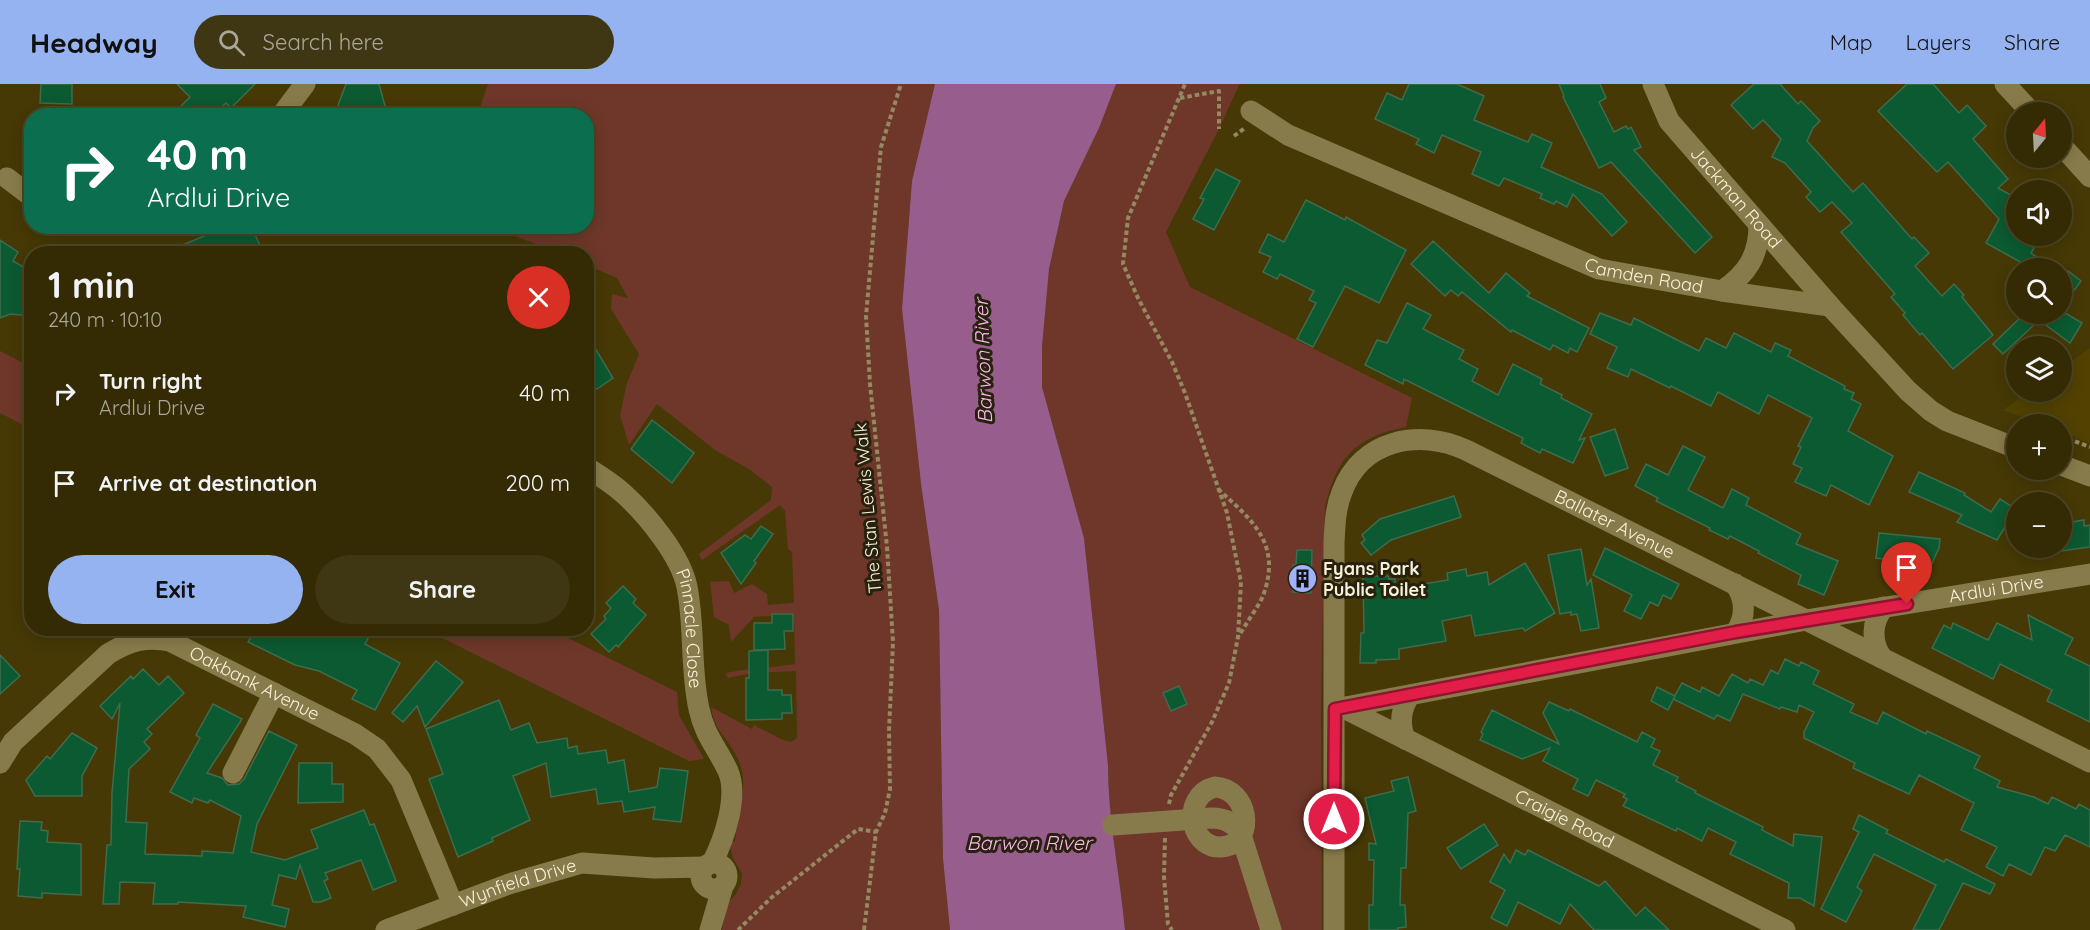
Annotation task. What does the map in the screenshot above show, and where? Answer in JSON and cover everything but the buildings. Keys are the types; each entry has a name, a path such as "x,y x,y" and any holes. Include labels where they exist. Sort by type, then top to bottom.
{"street":[{"path":"287,108 305,84"},
{"name":"Jackman Road","path":"1653,84 1669,121 1830,306"},
{"path":"2005,84 2022,102"},
{"name":"Camden Road","path":"1251,111 1288,135 1587,265 1620,274 1830,306"},
{"path":"2072,157 2090,177"},
{"path":"6,178 24,191"},
{"path":"1722,291 1741,277 1752,262 1757,248 1759,225"},
{"path":"1830,306 1900,383 1931,411 1956,425 2006,444"},
{"name":"Ballater Avenue","path":"1334,930 1338,708 1336,513 1341,493 1351,475 1366,458 1391,444 1422,438 1454,444 2090,762"},
{"path":"2072,469 2090,476"},
{"name":"Pinnacle Close","path":"594,472 624,493 666,544 683,574 689,603 697,700 702,723 709,739 729,773 731,796 713,876 711,926"},
{"name":"Ardlui Drive","path":"1338,708 1736,632 2090,574"},
{"path":"1735,584 1741,594 1744,607 1742,621 1736,632"},
{"path":"1882,658 1876,649 1874,636 1876,620 1884,607"},
{"name":"Oakbank Avenue","path":"0,763 13,742 108,654 139,639 155,638 170,641 366,740 384,757 401,780 453,905"},
{"path":"233,773 274,693"},
{"path":"1405,739 1402,719 1410,694"},
{"name":"Craigie Road","path":"1338,708 1405,739 1785,930"},
{"path":"1193,819 1195,803 1203,792 1215,788 1224,789 1236,795 1243,807 1244,824 1241,835"},
{"path":"1113,825 1193,819 1223,819 1234,825 1241,835 1271,930"},
{"name":"Wynfield Drive","path":"386,930 529,877 582,863 654,868 713,876"}],"path":[{"name":"The Stan Lewis Walk","path":"864,930 876,832 885,813 890,789 889,731 893,642 887,547 870,384 866,316 881,147 902,84"},
{"path":"1172,930 1168,924 1164,877 1165,821 1171,795 1212,723 1228,683 1238,637 1241,582 1227,513 1172,362 1123,264 1128,218 1185,84"},
{"path":"1179,98 1219,91 1220,129"},
{"path":"2072,440 2090,447"},
{"path":"1218,489 1253,521 1265,539 1268,558 1267,578 1262,597 1238,637"},
{"path":"738,930 771,898 858,829 876,832"}],"shaded area":[{"path":"488,84 935,84 912,181 902,309 921,484 939,610 943,859 950,930 722,930 727,904 741,884 742,873 733,858 729,843 735,841 743,777 737,757 715,723 711,707 752,729 754,725 791,742 797,738 796,671 752,673 728,678 726,673 795,664 794,614 754,617 731,642 729,625 714,617 710,582 729,581 734,593 752,584 767,594 768,605 794,603 792,552 788,549 785,511 780,505 702,560 699,554 771,500 772,487 749,469 715,450 657,404 629,445 620,415 627,383 639,354 611,309 612,294 628,298 617,278 594,268 594,246 541,246 510,234 594,234 594,108 480,108"},
{"path":"1116,84 1242,84 1239,85 1166,232 1190,287 1412,398 1406,427 1388,431 1361,444 1342,462 1325,507 1321,709 1322,930 1125,930 1112,827 1108,765 1084,538 1042,387 1042,347 1049,269 1064,201 1099,128"},
{"path":"2090,348 2090,443 2072,436 2072,414 2014,414 2003,410 2015,402 2072,402 2072,361"},
{"path":"0,351 24,363 24,425 0,413"},
{"path":"438,636 564,636 677,692 679,715 704,759 689,761"}],"water":[{"name":"Barwon River","path":"935,84 1116,84 1099,128 1064,201 1049,269 1042,347 1042,387 1084,538 1108,765 1112,827 1125,930 950,930 943,859 939,610 921,484 902,309 912,181"}],"place":[{"name":"Fyans Park Public Toilet","path":"1302,579"}],"route":[{"path":"1334,819 1335,709 1736,632 1907,604"}]}
